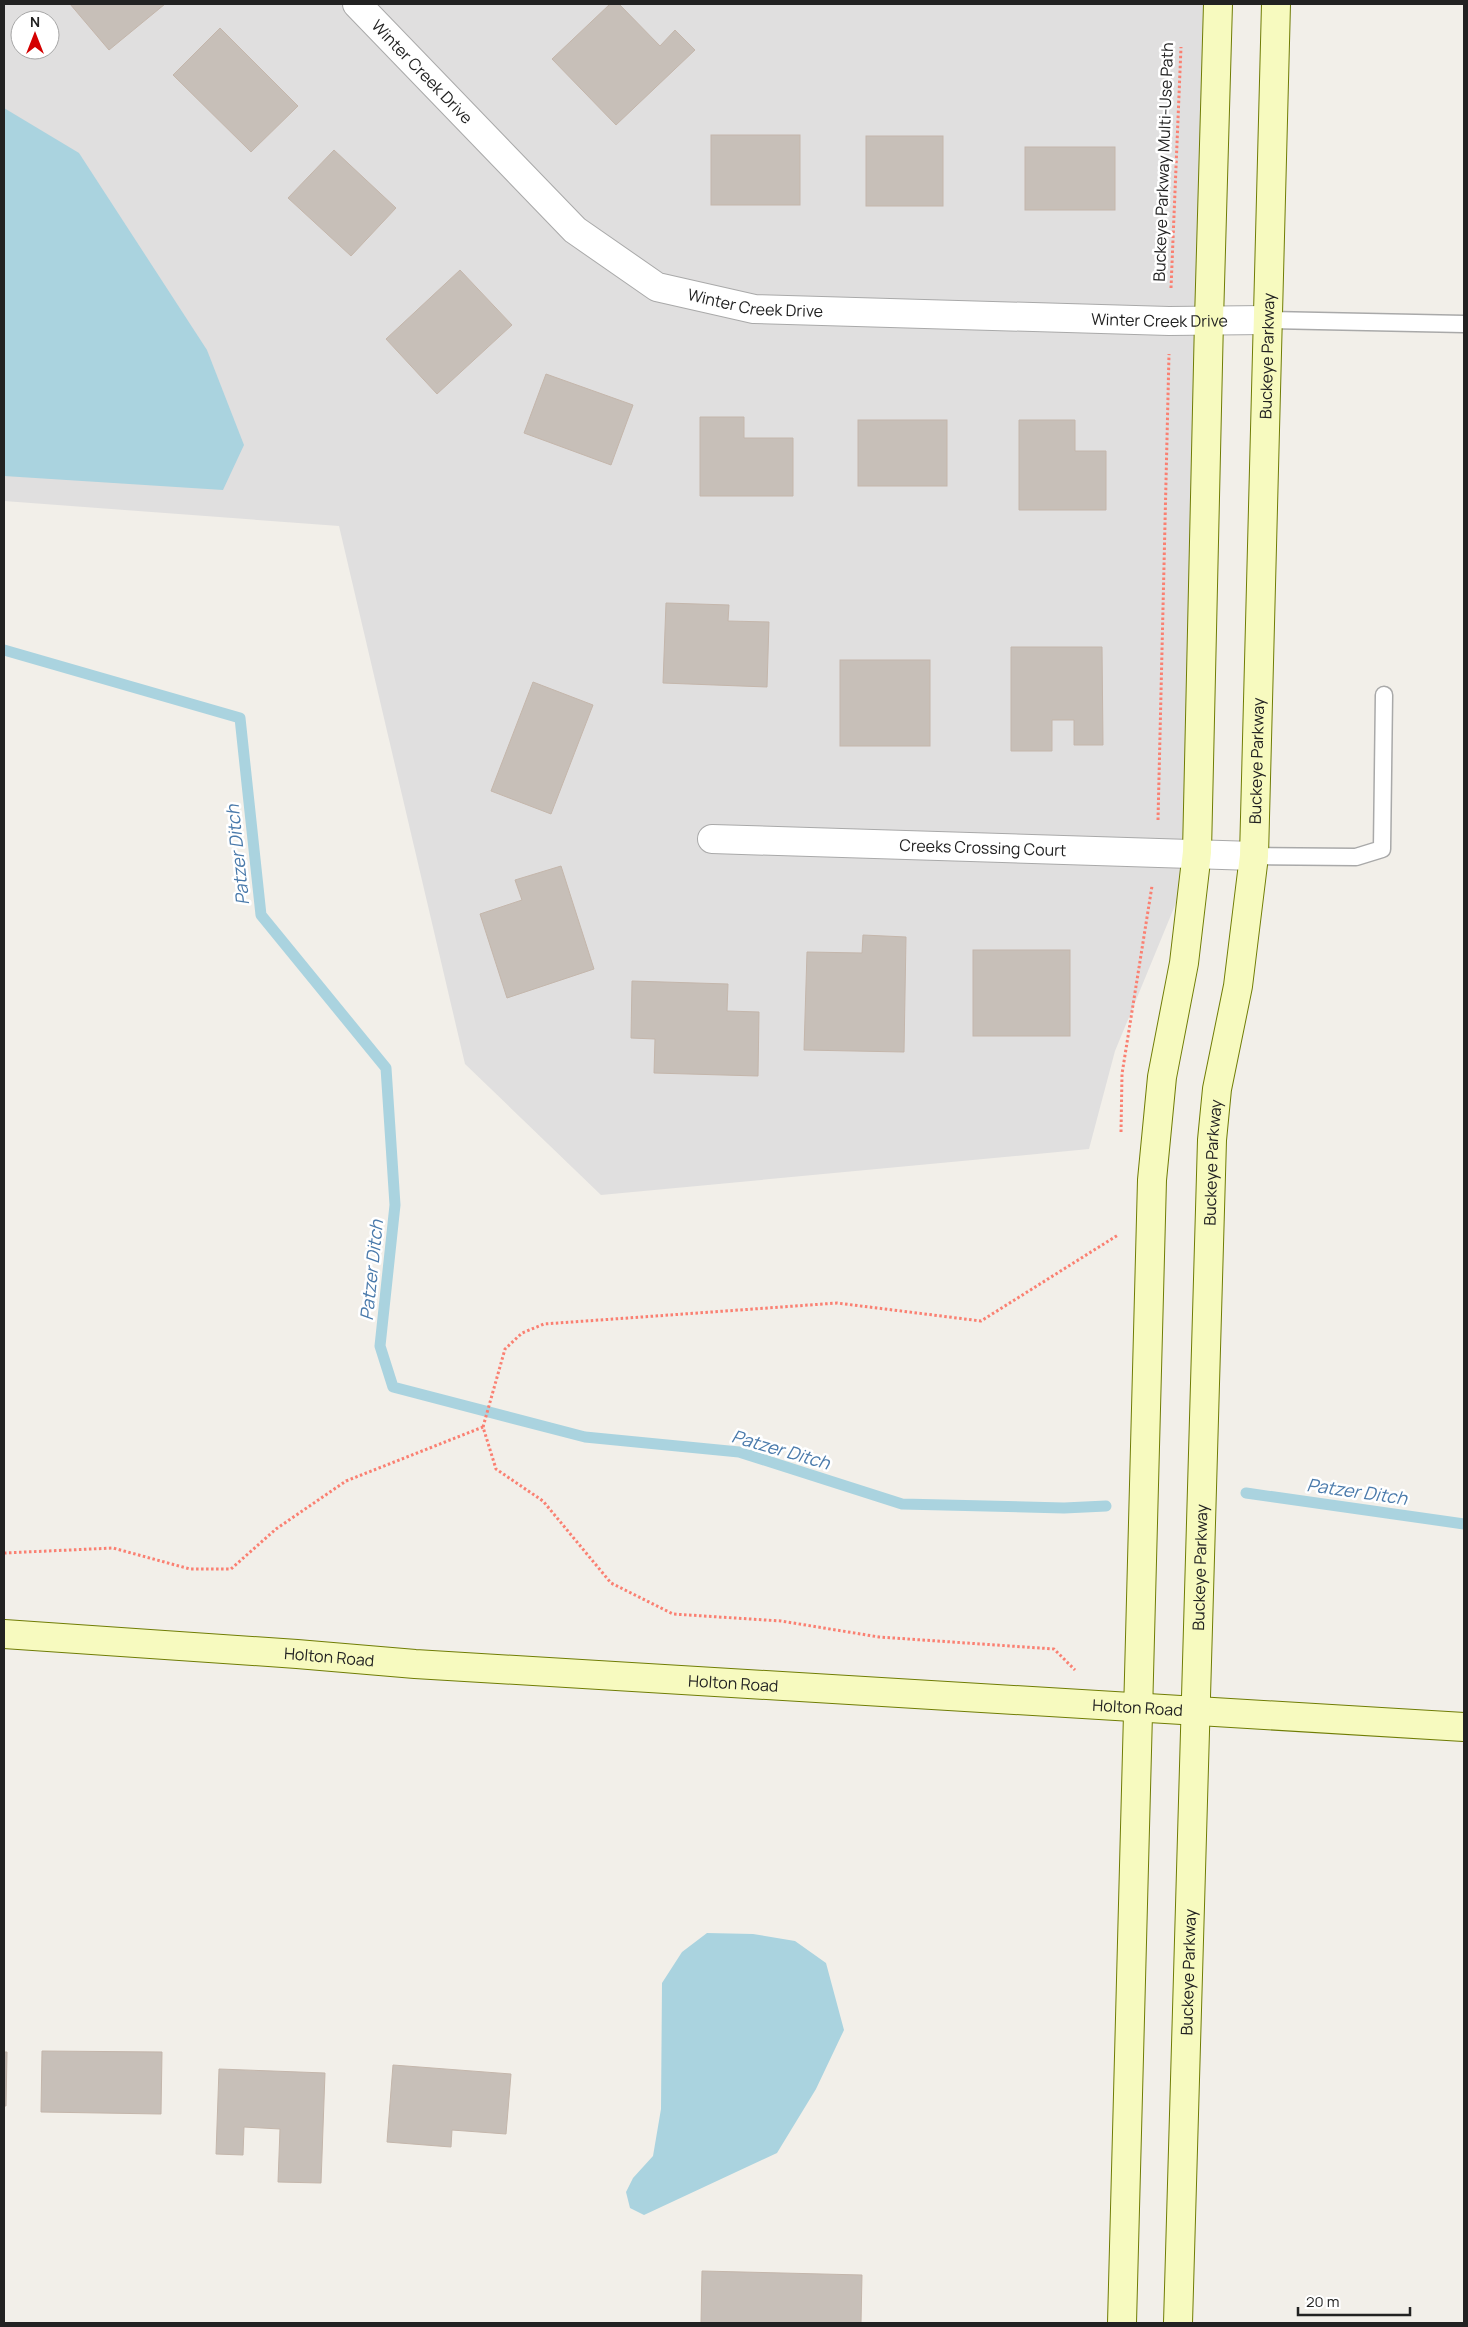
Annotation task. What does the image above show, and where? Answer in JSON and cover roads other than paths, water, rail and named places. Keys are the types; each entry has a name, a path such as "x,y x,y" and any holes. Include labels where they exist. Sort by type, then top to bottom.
{"street":[{"name":"Winter Creek Drive","path":"357,4 575,230 657,287 754,309 1169,321 1267,320"},
{"path":"1122,2323 1152,1180 1162,1078 1184,963 1197,852 1218,4"},
{"name":"Buckeye Parkway","path":"1178,2323 1212,1140 1217,1089 1239,977 1254,856 1276,4"},
{"name":"Creeks Crossing Court","path":"712,839 1197,852 1254,856"},
{"name":"Holton Road","path":"4,1634 288,1653 415,1664 1464,1727"}],"lane":[{"path":"1267,320 1464,324"},
{"path":"1254,856 1356,857 1382,849 1384,695"}],"water":[{"path":"4,108 79,153 207,350 244,445 223,490 4,476"},
{"path":"707,1933 753,1934 795,1941 826,1963 844,2030 816,2089 777,2153 644,2215 630,2208 626,2192 633,2178 653,2156 661,2109 662,1983 682,1952"}],"waterway":[{"name":"Patzer Ditch","path":"4,650 240,718 261,915 386,1068 395,1205 380,1346 393,1387 585,1437 739,1452 902,1504 1064,1508 1106,1506"},
{"name":"Patzer Ditch","path":"1246,1493 1464,1524"}]}
